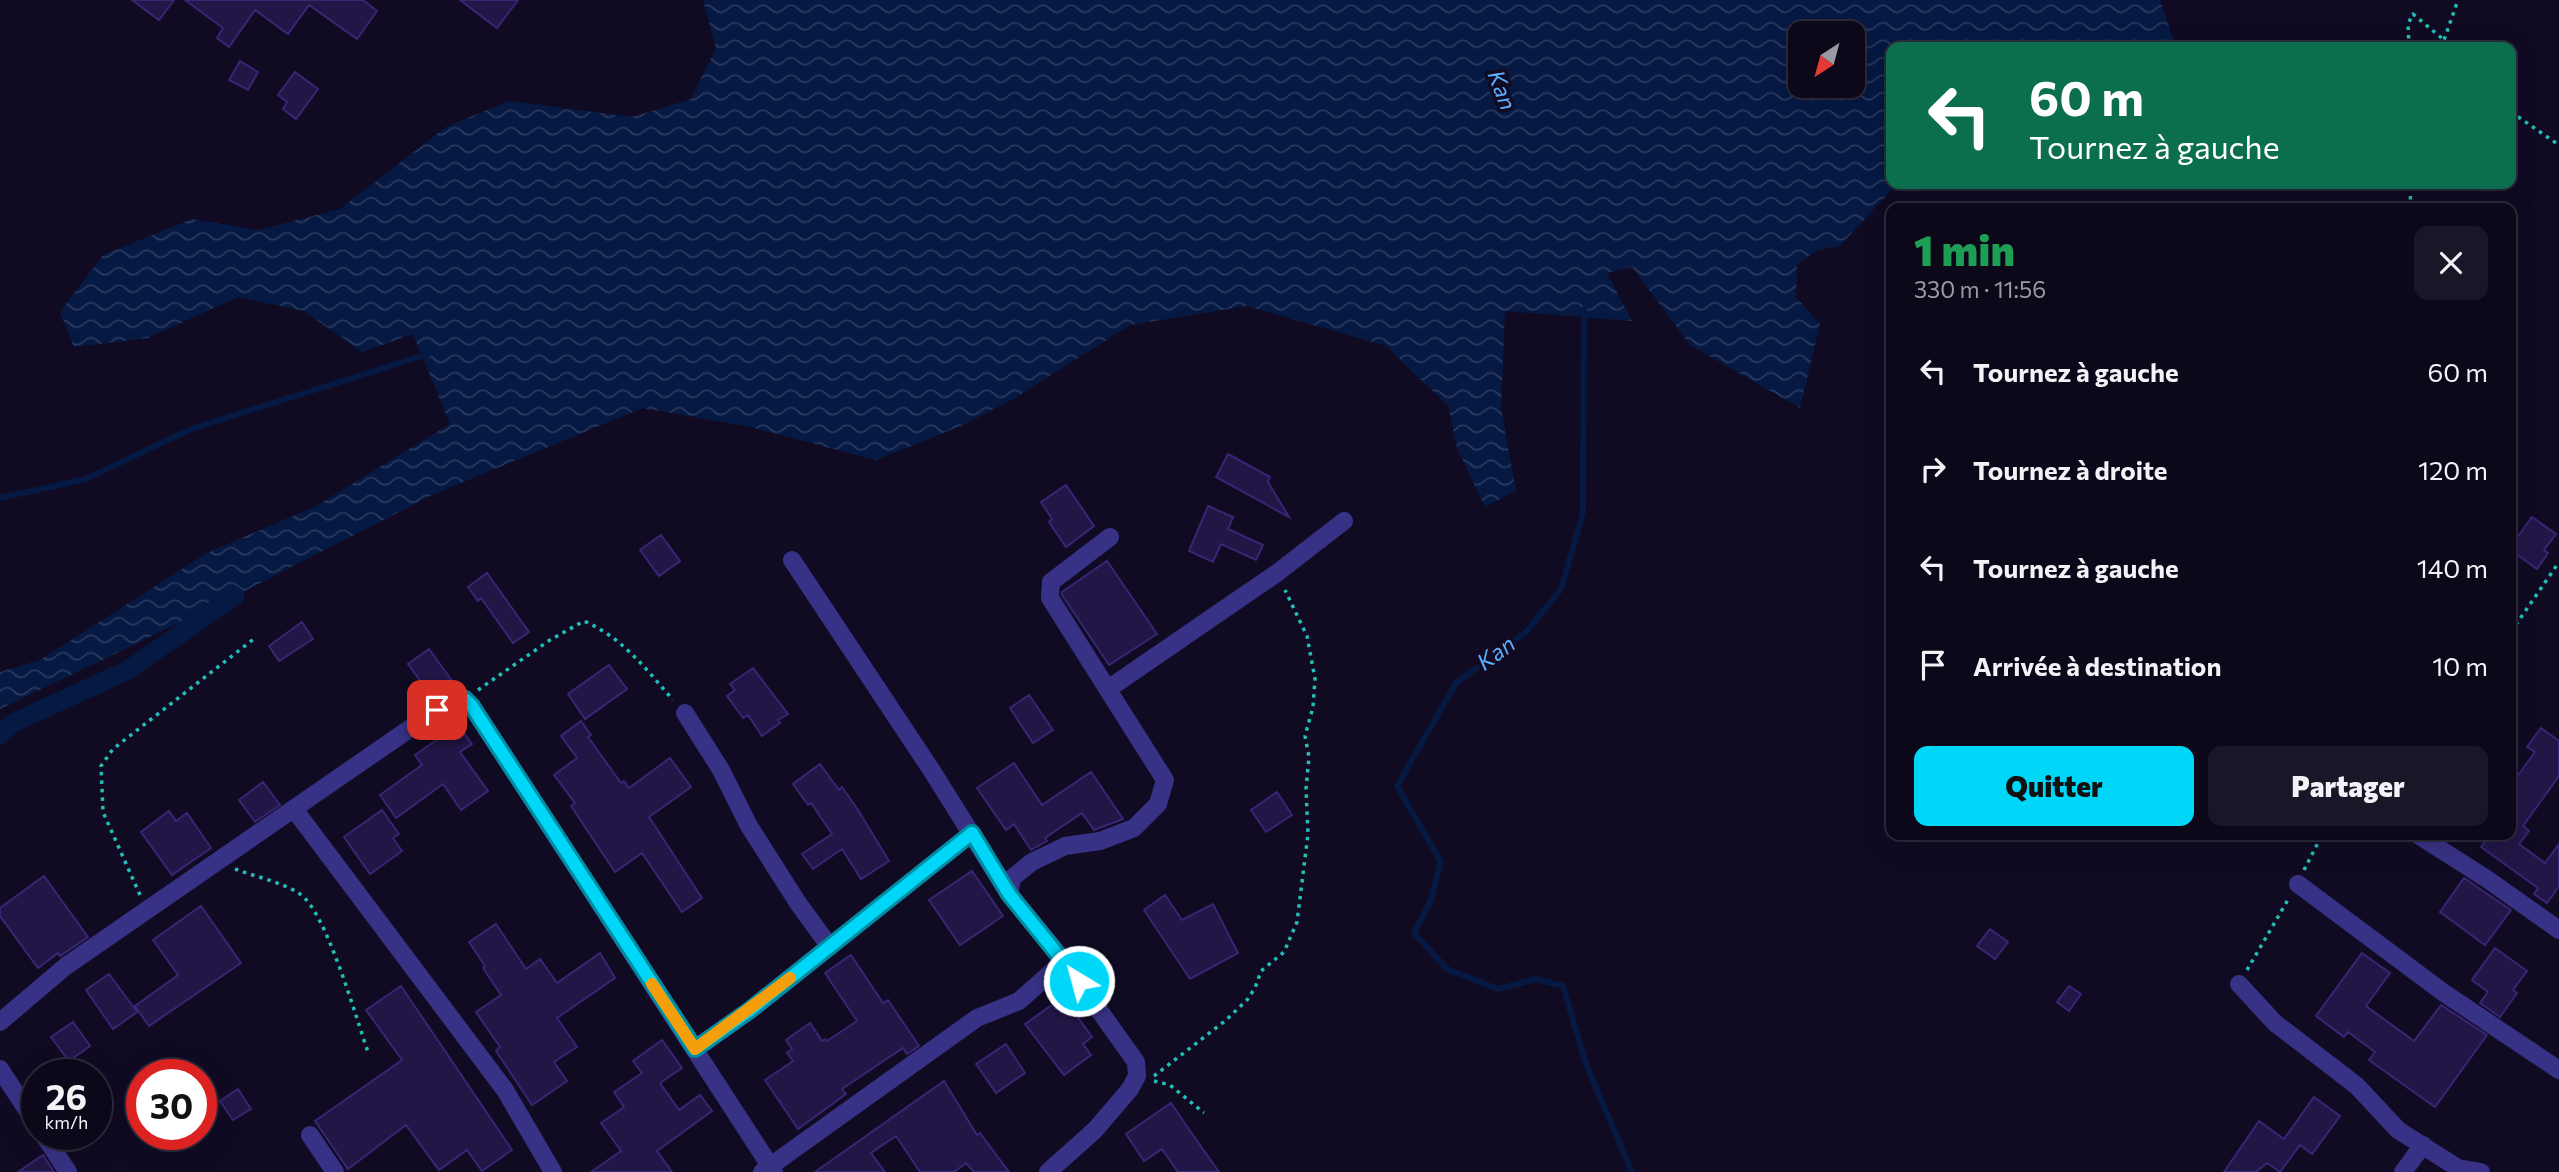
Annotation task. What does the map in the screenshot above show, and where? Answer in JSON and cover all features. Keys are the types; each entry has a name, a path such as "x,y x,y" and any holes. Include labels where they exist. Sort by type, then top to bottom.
{"street":[{"path":"1108,689 1277,573 1344,521"},
{"path":"1009,894 1012,878 1032,862 1065,846 1100,841 1134,828 1158,804 1165,780 1050,598 1051,582 1110,537"},
{"path":"792,560 972,833 1009,894 1064,961 1136,1062 1137,1076 1095,1130 1048,1172"},
{"path":"0,1022 66,966 457,696 465,699 695,1049 769,1170 977,1018 1019,1001 1064,961"},
{"path":"685,713 721,770 749,826 798,903 830,947"},
{"path":"294,809 505,1090 553,1172"},
{"path":"695,1049 750,1010 972,833"},
{"path":"2426,840 2559,930"},
{"path":"2298,884 2444,993 2559,1070"},
{"path":"2239,984 2275,1023 2357,1086 2398,1130 2458,1168 2482,1172"},
{"path":"0,1069 21,1101"},
{"path":"310,1135 335,1172"},
{"path":"2403,1172 2423,1145"},
{"path":"54,1150 68,1172"}],"path":[{"path":"2409,42 2409,24 2413,14 2444,40 2458,0"},
{"path":"2516,115 2559,145"},
{"path":"2516,625 2559,562"},
{"path":"1204,1113 1170,1085 1149,1079 1225,1021 1247,1000 1261,971 1284,951 1297,922 1308,834 1306,789 1309,757 1305,736 1313,707 1315,679 1307,636 1277,573"},
{"path":"465,699 550,640 584,621 604,629 633,654 685,713"},
{"path":"147,911 103,812 101,766 113,750 255,638"},
{"path":"2239,984 2298,884 2320,840"},
{"path":"216,863 287,888 301,895 313,906 325,931 368,1052"}],"water":[{"path":"703,0 2160,0 2174,42 1886,42 1886,189 1892,189 1840,246 1818,250 1797,264 1796,297 1820,324 1800,408 1690,345 1632,267 1607,273 1632,321 1505,311 1501,408 1516,491 1485,507 1457,448 1448,406 1386,346 1247,306 1130,325 1015,398 963,425 876,460 746,426 643,408 434,494 235,596 0,709 0,672 40,660 207,553 316,506 450,424 413,334 362,352 304,311 238,297 148,338 74,347 60,312 103,255 192,219 258,230 340,209 446,127 509,101 632,117 691,99 716,48"}],"building":[{"path":"132,0 174,0 159,20"},
{"path":"185,0 363,0 377,11 357,39 309,5 288,34 255,10 229,47 217,38 223,28"},
{"path":"460,0 518,0 497,28"},
{"path":"240,61 258,72 248,90 229,80"},
{"path":"295,72 318,89 296,119 283,109 287,102 278,95"},
{"path":"1228,454 1270,477 1268,482 1289,517 1216,477"},
{"path":"1066,485 1094,526 1066,547 1049,522 1052,519 1041,502"},
{"path":"1208,506 1233,517 1228,529 1263,545 1256,560 1221,544 1213,562 1189,551"},
{"path":"2532,517 2556,534 2544,550 2548,553 2537,569 2516,554 2516,539"},
{"path":"661,535 680,561 659,576 640,550"},
{"path":"1107,561 1157,634 1109,665 1062,595 1062,592"},
{"path":"487,573 529,632 513,643 481,598 478,601 468,587"},
{"path":"302,622 313,639 279,661 269,646"},
{"path":"429,649 453,682 432,697 408,664"},
{"path":"609,665 627,689 585,719 568,694"},
{"path":"753,668 788,714 762,736 748,715 743,718 727,696 735,690 730,684"},
{"path":"1029,695 1053,730 1033,743 1010,708"},
{"path":"581,721 591,735 588,737 621,783 624,781 629,788 670,758 691,787 649,817 702,898 682,912 642,853 615,872 571,806 575,803 554,775 577,758 561,736"},
{"path":"458,725 472,744 460,752 488,791 461,810 443,784 396,818 380,795 422,765 415,755"},
{"path":"2541,728 2559,741 2559,776 2523,826 2529,831 2519,844 2545,863 2559,844 2559,886 2547,903 2534,894 2538,888 2481,847 2486,840 2516,840 2516,778 2535,752 2527,747"},
{"path":"1014,763 1042,805 1091,772 1123,819 1094,830 1082,813 1045,838 1047,841 1031,850 1014,824 1006,830 977,788"},
{"path":"820,764 839,790 842,787 889,861 861,879 842,849 813,869 802,854 832,834 811,803 808,805 793,784"},
{"path":"263,782 280,805 255,822 239,800"},
{"path":"1277,792 1292,815 1266,832 1251,810"},
{"path":"382,810 399,834 393,838 402,851 370,874 344,837"},
{"path":"169,811 176,821 187,813 211,848 172,875 141,832"},
{"path":"972,871 1003,916 960,945 929,900"},
{"path":"44,876 88,937 60,956 58,953 38,968 0,916 0,908"},
{"path":"2464,878 2511,910 2485,945 2440,912"},
{"path":"1165,895 1182,920 1213,904 1238,953 1190,979 1144,910"},
{"path":"201,906 241,963 149,1026 135,1006 178,975 153,940"},
{"path":"496,924 526,969 540,959 557,983 600,953 615,978 557,1018 577,1047 554,1062 567,1081 532,1105 496,1051 500,1047 476,1012 501,995 469,942"},
{"path":"1990,929 2008,942 1995,959 1977,946"},
{"path":"2495,948 2527,971 2513,990 2517,993 2500,1017 2480,1003 2488,992 2472,980"},
{"path":"2362,953 2390,973 2366,1006 2414,1041 2441,1005 2487,1035 2435,1107 2369,1060 2375,1052 2348,1032 2344,1037 2316,1016"},
{"path":"851,955 883,1003 888,1000 919,1046 907,1054 903,1048 842,1089 846,1094 798,1129 765,1080 793,1061 787,1053 792,1049 786,1040 810,1023 822,1041 827,1041 857,1021 825,973"},
{"path":"109,974 137,1012 113,1029 86,990"},
{"path":"401,986 512,1150 482,1171 467,1150 439,1170 406,1125 348,1169 315,1121 402,1060 366,1010"},
{"path":"2069,986 2081,994 2069,1011 2057,1002"},
{"path":"1063,997 1092,1037 1083,1044 1091,1055 1064,1075 1025,1024"},
{"path":"73,1022 90,1046 72,1059 68,1059 51,1037"},
{"path":"662,1040 682,1068 660,1083 679,1110 700,1095 712,1111 657,1151 672,1172 591,1172 621,1151 601,1123 624,1107 614,1092 642,1073 633,1061"},
{"path":"1006,1044 1025,1073 996,1093 976,1064"},
{"path":"944,1081 977,1135 980,1133 1009,1172 974,1172 966,1163 954,1172 920,1172 896,1136 871,1153 885,1172 815,1172"},
{"path":"238,1089 251,1109 233,1120 220,1101"},
{"path":"2314,1097 2340,1116 2312,1154 2300,1145 2280,1172 2267,1163 2256,1172 2224,1172 2259,1121 2284,1139"},
{"path":"1171,1103 1219,1172 1178,1172 1162,1149 1144,1161 1126,1134"},
{"path":"43,1155 54,1172 18,1172"}],"waterway":[{"name":"Kan","path":"1584,309 1583,513 1561,589 1526,632 1456,683 1397,786 1441,862 1430,902 1414,933 1447,969 1498,989 1536,979 1563,986 1586,1064 1632,1172"},
{"path":"0,498 86,479 191,429 428,354"},
{"path":"0,735 13,723 128,670 235,596"}],"slow traffic":[{"path":"652,984 695,1049 790,978"}],"route":[{"path":"437,710 457,696 471,705 695,1049 750,1010 972,833 1009,894 1079,981"}]}
